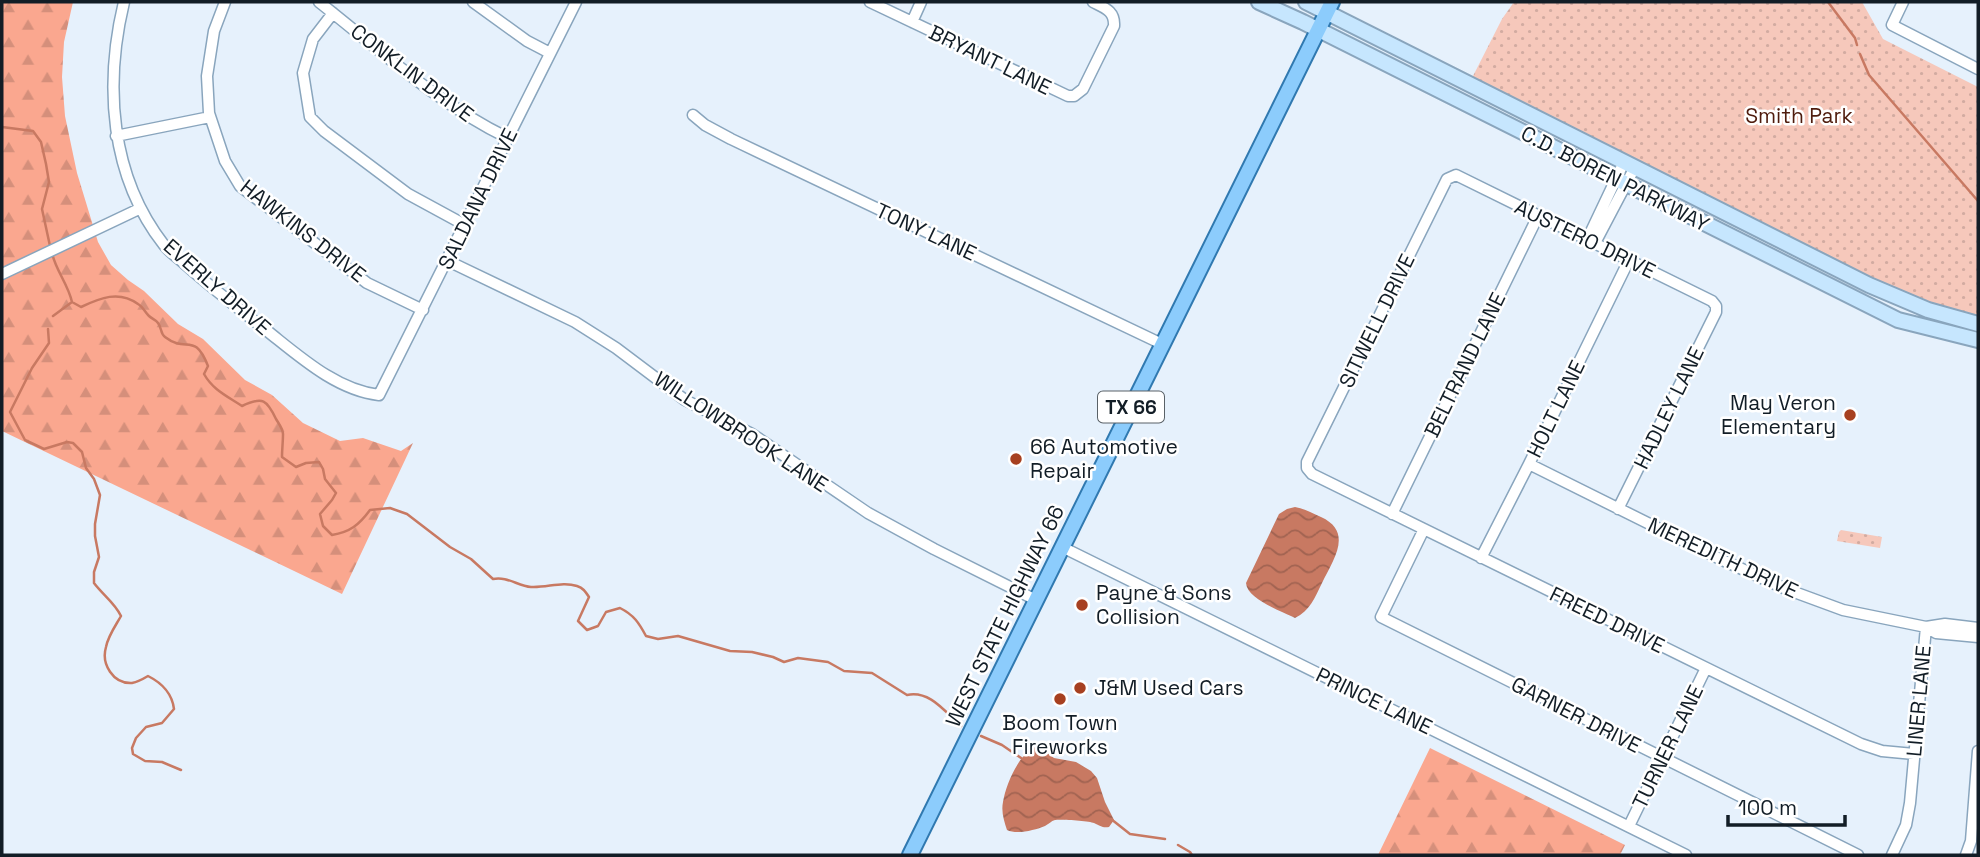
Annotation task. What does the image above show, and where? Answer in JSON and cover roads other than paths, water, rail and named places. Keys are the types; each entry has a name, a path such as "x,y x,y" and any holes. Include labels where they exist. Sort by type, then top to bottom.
{"main road":[{"name":"TX 66","path":"1318,29 1329,7"},
{"name":"WEST STATE HIGHWAY 66","path":"910,855 1318,29"}],"street":[{"name":"EVERLY DRIVE","path":"124,2 115,57 116,136 139,209 165,247 297,354 327,375 365,393 379,395"},
{"name":"HAWKINS DRIVE","path":"225,2 214,31 207,76 210,117 225,161 240,186 367,283 423,310"},
{"name":"CONKLIN DRIVE","path":"319,2 424,87 481,125 508,138"},
{"path":"472,2 527,41 550,53"},
{"name":"SALDANA DRIVE","path":"379,395 576,2"},
{"name":"BRYANT LANE","path":"870,2 1062,94 1074,96 1083,89 1114,26 1113,16 1106,8 1093,2"},
{"path":"912,22 921,2"},
{"name":"C.D. BOREN PARKWAY","path":"1259,2 1318,29 1898,320 1978,340"},
{"name":"C.D. BOREN PARKWAY","path":"1306,2 1329,7 1439,68 1902,300 1978,324"},
{"path":"1903,2 1892,25 1978,69"},
{"path":"333,13 313,40 303,73 310,117 324,131 408,194 465,225"},
{"path":"1430,85 1439,68"},
{"name":"TONY LANE","path":"693,115 731,139 1162,344"},
{"path":"116,136 210,117"},
{"path":"1591,242 1630,164"},
{"name":"AUSTERO DRIVE","path":"1451,176 1456,175 1713,301 1716,306"},
{"name":"SITWELL DRIVE","path":"1307,468 1307,462 1447,179 1451,176"},
{"path":"2,274 139,209"},
{"name":"BELTRAND LANE","path":"1392,514 1538,216"},
{"name":"HOLT LANE","path":"1481,558 1629,260"},
{"name":"WILLOWBROOK LANE","path":"448,261 575,322 631,358 685,400 768,445 868,513 1036,600"},
{"path":"1810,278 1821,261"},
{"name":"HADLEY LANE","path":"1618,509 1716,312 1716,306"},
{"name":"MEREDITH DRIVE","path":"1529,464 1720,559 1843,610 1926,626 1978,628"},
{"name":"FREED DRIVE","path":"1307,468 1312,474 1392,514 1861,744 1882,751 1914,754"},
{"name":"GARNER DRIVE","path":"1424,529 1381,617 1858,855"},
{"name":"PRINCE LANE","path":"1062,547 1686,855"},
{"name":"MEREDITH DRIVE","path":"1926,626 1936,633 1978,637"},
{"name":"LINER LANE","path":"1892,855 1906,825 1926,626"},
{"name":"TURNER LANE","path":"1629,826 1706,668"},
{"path":"1966,855 1976,815 1978,751"}],"water":[{"path":"1295,507 1331,523 1339,538 1335,556 1314,598 1305,612 1295,618 1258,599 1246,583 1279,514"},
{"path":"1038,746 1054,758 1076,762 1091,771 1097,778 1114,820 1109,827 1058,820 1031,830 1007,830 1002,809 1007,786 1019,762 1031,749"}],"waterway":[{"path":"1828,2 1855,38 1857,45"},
{"path":"1860,54 1869,75 1978,201"},
{"path":"2,127 33,131 41,142 49,182 42,209 50,246"},
{"path":"52,253 72,302 81,307 117,296 131,300 157,322 165,337 198,349 208,366 204,374 221,392 242,406 255,401 267,404 282,430 282,457 296,467 319,462 325,479 336,493 320,514 323,526 332,535 354,527 370,510 390,508 407,514 450,547 471,559 493,579 531,587 566,584 581,588 589,597 578,621 587,630 598,626 606,612 620,608 636,620 646,636 658,639 678,636 730,651 773,657 784,662 798,658 828,662 844,671 872,673 907,695 915,694 930,699 961,726"},
{"path":"53,316 72,302"},
{"path":"48,329 49,343 32,368 10,412 25,440 44,449 67,442 73,443 82,452 86,468 100,495 95,524 99,557 94,583 121,616 107,643 107,666 114,677 125,682 134,683 148,676 162,685 173,703 174,709 162,723 146,727 136,738 133,754 145,761 162,762 181,770"},
{"path":"981,736 1002,745 1024,760"},
{"path":"1111,819 1130,834 1165,839"},
{"path":"1178,845 1192,855"}],"place":[{"name":"May Veron Elementary","path":"1850,415"},
{"name":"66 Automotive Repair","path":"1016,459"},
{"name":"Payne & Sons Collision","path":"1082,605"},
{"name":"J&M Used Cars","path":"1080,688"},
{"name":"Boom Town Fireworks","path":"1060,699"}],"park label":[{"name":"Smith Park","path":"1799,116"}]}
